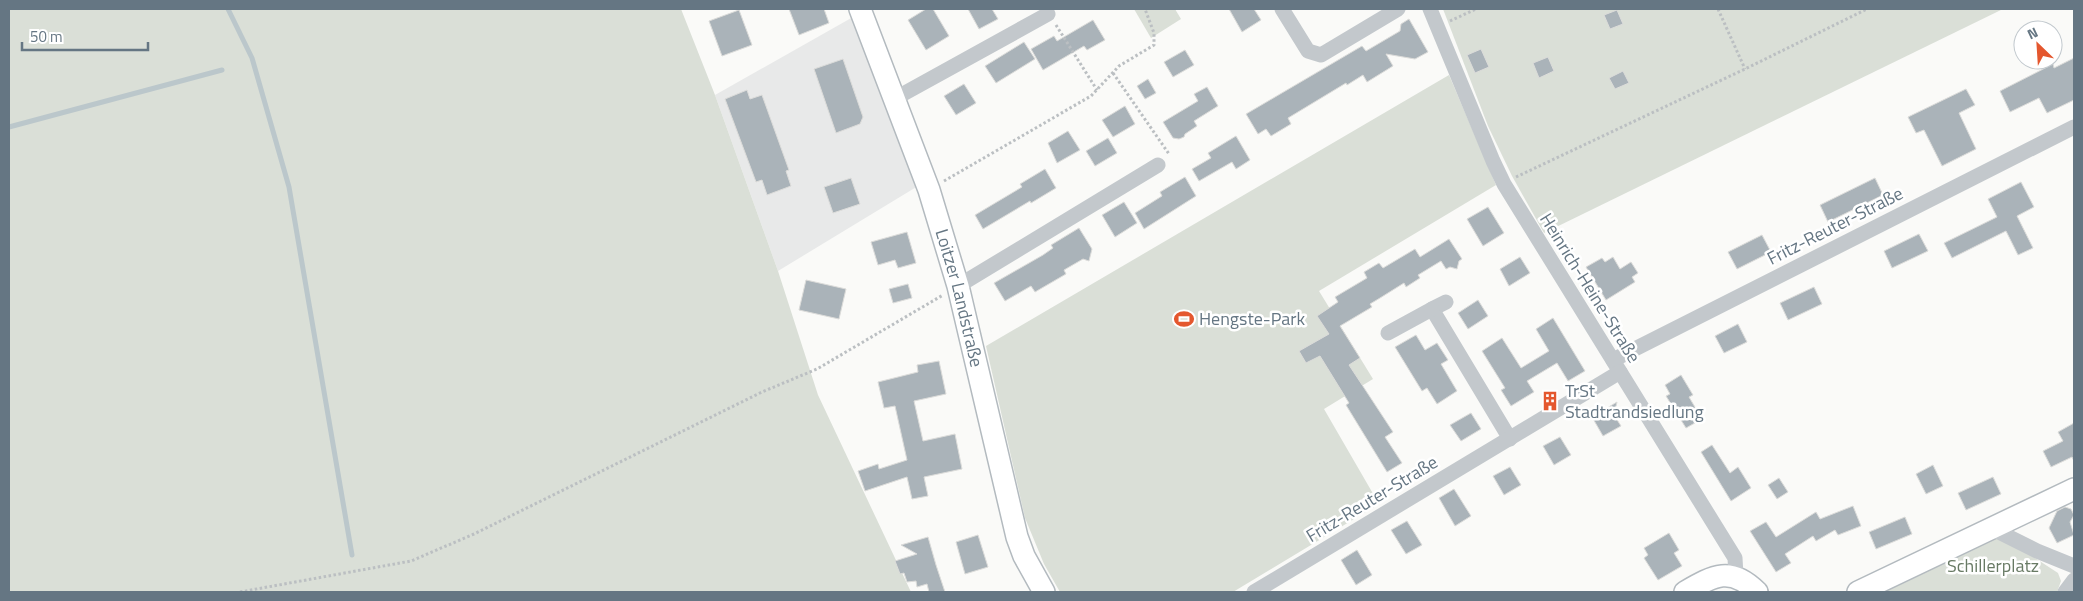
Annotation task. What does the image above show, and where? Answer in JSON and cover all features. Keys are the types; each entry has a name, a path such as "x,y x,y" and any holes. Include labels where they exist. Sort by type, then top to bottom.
{"main road":[{"name":"Loitzer Landstraße","path":"860,9 928,190 958,286 1017,537 1024,556 1044,592"},
{"path":"1858,592 1993,529 2074,488"},
{"path":"1685,592 1709,578 1723,576 1736,576 1749,584 1757,592"}],"street":[{"path":"1282,9 1308,51 1321,55 1398,9"},
{"name":"Heinrich-Heine-Straße","path":"1430,9 1504,184 1735,558 1736,576"},
{"path":"894,99 1048,14"},
{"name":"Fritz-Reuter-Straße","path":"1254,592 1510,439 1616,366 2074,127"},
{"path":"958,286 1158,166"},
{"path":"1388,333 1446,302"},
{"path":"1432,309 1510,439"},
{"path":"1993,529 2037,551 2074,566"},
{"path":"2065,592 2074,580"}],"path":[{"path":"928,190 1091,96 1119,66 1154,45 1154,34 1145,9"},
{"path":"1438,27 1476,9"},
{"path":"1718,9 1745,69"},
{"path":"1504,184 1867,9"},
{"path":"1048,14 1097,90"},
{"path":"1113,73 1170,153 1158,166"},
{"path":"240,592 411,561 474,534 762,392 817,369 958,286"}],"shaded area":[{"path":"853,17 918,186 778,271 715,95"}],"green space":[{"path":"9,9 681,9 715,95 778,271 818,395 911,592 9,592"},
{"path":"1134,9 1175,9 1181,19 1151,38"},
{"path":"1443,9 2003,9 1544,233 1512,176 1488,126"},
{"name":"Hengste-Park","path":"1449,75 1496,185 1319,291 1373,379 1324,409 1379,504 1233,592 1060,592 1044,564 1025,518 986,346"},
{"name":"Schillerplatz","path":"1993,536 2029,554 2058,573 2061,581 2057,592 1876,592"}],"building":[{"path":"789,9 824,9 829,23 799,35"},
{"path":"926,9 933,9 949,36 926,50 908,20"},
{"path":"968,9 992,9 998,19 979,29"},
{"path":"1229,9 1254,9 1261,20 1242,32"},
{"path":"739,10 752,45 722,56 709,21"},
{"path":"1617,10 1623,24 1610,29 1604,15"},
{"path":"1409,19 1428,52 1415,59 1386,54 1393,66 1367,82 1363,75 1347,85 1346,83 1288,118 1291,124 1271,136 1266,129 1258,134 1246,114 1362,46 1366,51 1400,31 1401,24"},
{"path":"1093,20 1105,40 1087,50 1084,46 1043,70 1031,49 1054,36 1057,41"},
{"path":"1024,42 1035,59 996,83 985,66"},
{"path":"1481,49 1489,67 1475,73 1467,55"},
{"path":"1185,50 1194,65 1173,77 1164,62"},
{"path":"1548,57 1554,71 1539,78 1533,63"},
{"path":"2074,58 2074,100 2047,113 2039,98 2010,112 2000,91 2041,70 2063,70 2063,64"},
{"path":"843,59 863,117 860,124 836,133 814,69"},
{"path":"1623,71 1629,83 1615,89 1609,78"},
{"path":"1148,79 1156,93 1145,99 1137,86"},
{"path":"964,84 976,103 956,115 944,96"},
{"path":"1207,87 1218,106 1194,121 1197,126 1185,134 1184,137 1179,139 1173,138 1163,122 1198,101 1194,94"},
{"path":"1966,89 1975,105 1959,113 1976,149 1942,166 1924,130 1916,133 1908,117"},
{"path":"747,90 750,99 762,95 789,170 786,171 791,186 767,195 762,180 756,182 725,99"},
{"path":"1125,106 1135,124 1113,137 1102,120"},
{"path":"1068,131 1080,150 1057,163 1048,143"},
{"path":"1236,136 1250,160 1236,169 1232,162 1199,181 1192,169 1211,158 1208,153"},
{"path":"1108,138 1117,153 1095,166 1086,151"},
{"path":"1045,169 1056,188 983,229 975,215 1022,187 1020,184"},
{"path":"1185,177 1196,196 1144,229 1135,213 1162,196 1160,192"},
{"path":"851,178 860,204 833,213 824,187"},
{"path":"1875,178 1883,195 1828,222 1820,205"},
{"path":"2021,182 2034,207 2017,216 2033,248 2018,255 2006,231 1952,258 1944,243 1997,217 1988,199"},
{"path":"1124,202 1137,223 1115,237 1102,215"},
{"path":"1488,207 1504,233 1483,246 1467,219"},
{"path":"1079,228 1092,249 1089,261 1083,259 1064,270 1066,274 1035,292 1031,286 1005,301 994,283 1043,255 1053,248 1051,245"},
{"path":"907,232 916,263 898,268 895,260 878,265 871,242"},
{"path":"1919,234 1928,251 1892,268 1884,251"},
{"path":"1762,235 1771,252 1737,269 1728,252"},
{"path":"1449,239 1462,259 1459,261 1457,269 1450,267 1446,269 1441,261 1418,275 1420,278 1406,287 1404,283 1370,304 1372,307 1340,326 1360,358 1349,365 1393,432 1385,437 1402,463 1387,472 1346,405 1349,403 1320,356 1306,363 1299,351 1329,334 1317,316 1338,302 1335,297 1367,278 1364,272 1379,263 1383,268 1415,249 1420,257"},
{"path":"1520,257 1530,273 1509,286 1500,269"},
{"path":"1613,257 1620,269 1631,262 1638,273 1632,277 1635,282 1606,300 1586,267 1602,258 1605,262"},
{"path":"806,280 846,289 839,319 799,310"},
{"path":"908,284 912,298 893,303 889,289"},
{"path":"1814,287 1822,304 1788,320 1780,303"},
{"path":"1478,300 1488,316 1468,329 1458,313"},
{"path":"1553,318 1585,371 1568,381 1557,363 1527,381 1534,392 1511,406 1501,390 1505,388 1482,351 1502,338 1521,368 1549,351 1536,329"},
{"path":"1738,324 1747,342 1724,353 1715,336"},
{"path":"1416,335 1425,350 1437,343 1448,360 1441,364 1457,391 1437,404 1427,388 1422,391 1395,347"},
{"path":"939,361 946,394 914,401 923,441 955,434 962,469 924,477 928,496 912,499 907,477 865,491 858,471 878,464 879,469 907,460 895,406 884,408 878,382 918,372 917,365"},
{"path":"1681,375 1693,395 1689,397 1702,419 1686,428 1666,396 1670,394 1665,385"},
{"path":"1617,402 1614,415 1621,426 1603,436 1592,417"},
{"path":"1471,413 1481,429 1461,441 1450,425"},
{"path":"2074,423 2074,461 2072,457 2051,467 2043,451 2063,441 2058,432"},
{"path":"1560,437 1571,455 1554,465 1543,446"},
{"path":"1712,445 1730,473 1738,467 1751,488 1731,501 1701,452"},
{"path":"1933,465 1943,486 1926,494 1916,474"},
{"path":"1510,467 1521,485 1504,495 1493,476"},
{"path":"1993,477 2001,494 1966,510 1958,493"},
{"path":"1779,478 1788,492 1777,499 1768,485"},
{"path":"1454,489 1471,516 1455,526 1439,498"},
{"path":"1853,506 1861,526 1838,535 1835,530 1816,541 1813,536 1785,554 1791,563 1776,572 1750,531 1766,522 1776,537 1816,512 1820,519"},
{"path":"2065,507 2071,509 2074,515 2070,522 2074,535 2057,543 2049,528 2057,511"},
{"path":"1905,517 1912,534 1876,549 1869,532"},
{"path":"1407,521 1422,545 1406,554 1391,530"},
{"path":"1669,533 1679,550 1674,553 1682,566 1658,580 1644,558 1648,555 1644,548"},
{"path":"978,535 988,567 965,574 956,542"},
{"path":"928,537 945,592 929,592 927,584 917,587 916,581 907,582 904,573 900,574 895,561 917,554 901,545"},
{"path":"1357,550 1372,575 1356,585 1341,560"}],"waterway":[{"path":"228,9 252,58 289,187 352,555"},
{"path":"9,127 222,70"}],"place":[{"name":"Hengste-Park","path":"1184,319"},
{"name":"TrSt Stadtrandsiedlung","path":"1550,401"}]}
